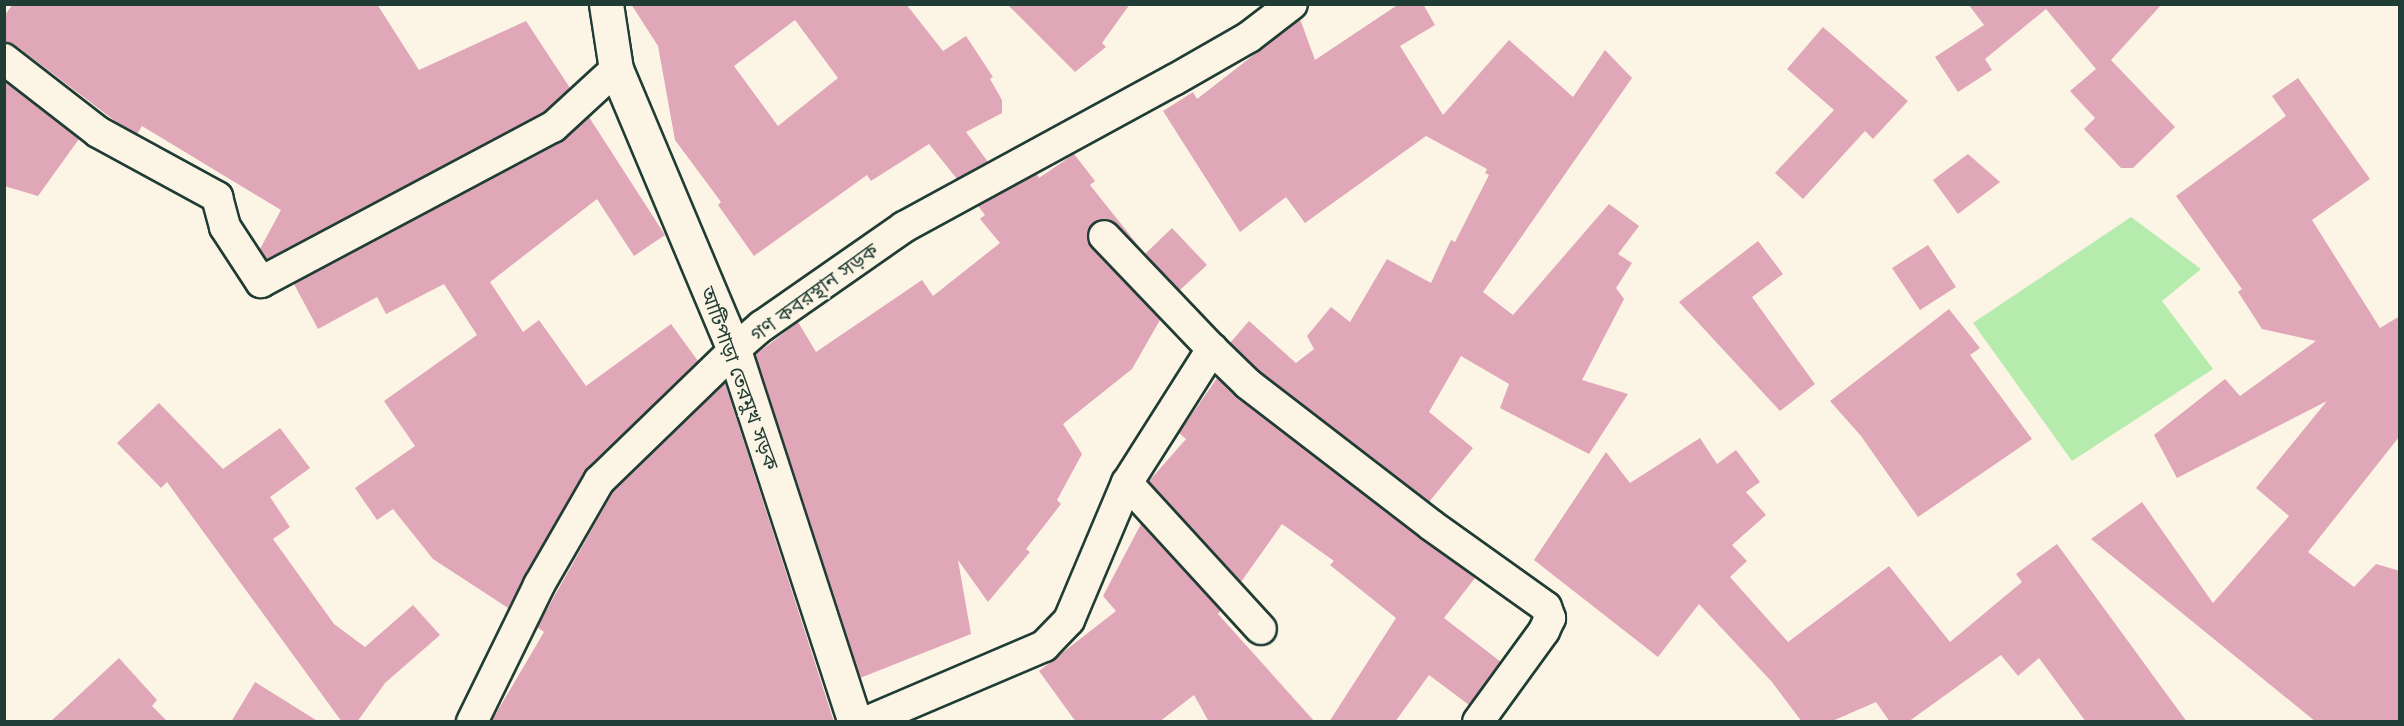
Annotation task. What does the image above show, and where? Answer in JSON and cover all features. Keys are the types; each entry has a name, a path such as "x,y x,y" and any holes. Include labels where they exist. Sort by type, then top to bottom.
{"main road":[{"name":"আটিপাড়া তেরমুখ সড়ক","path":"606,4 616,69 734,350 855,722"}],"street":[{"name":"গণ কবরস্থান সড়ক","path":"472,722 539,585 598,481 734,350 762,326 904,227 1249,37 1292,4"},
{"path":"4,59 98,132 217,197 225,227 261,282 553,127 616,69"},
{"path":"1104,236 1248,384 1431,525 1546,607 1550,618 1544,631 1478,722"},
{"path":"867,722 1044,646 1069,620 1127,483 1212,349"},
{"path":"1127,483 1261,629"}],"green space":[{"path":"2131,217 2201,269 2162,301 2213,369 2072,461 1973,323"}],"building":[{"path":"13,4 377,4 419,70 526,21 570,88 543,113 267,259 260,249 281,210 142,126 137,134 119,124 15,45 4,42 4,16"},
{"path":"631,4 906,4 943,51 966,36 993,77 990,79 1002,100 1002,113 966,132 988,162 957,179 929,144 871,181 867,175 754,256 718,205 721,202 675,140 658,46","holes":["795,20 838,78 778,126 734,66"]},
{"path":"1007,4 1130,4 1102,43 1106,47 1075,72"},
{"path":"1399,4 1423,4 1435,25 1400,46 1443,115 1509,40 1573,97 1605,50 1632,78 1483,292 1513,315 1609,204 1639,226 1618,254 1632,263 1616,288 1624,299 1582,380 1628,394 1589,454 1500,408 1509,384 1461,356 1429,412 1473,448 1429,502 1259,371 1230,343 1249,321 1296,363 1314,349 1307,336 1331,307 1350,322 1387,259 1431,283 1451,240 1455,242 1489,175 1485,173 1487,169 1426,136 1305,223 1286,197 1240,232 1163,111 1193,92 1197,99 1300,19 1315,60"},
{"path":"1968,4 2162,4 2111,60 2175,127 2133,168 2121,168 2084,129 2095,118 2070,91 2096,69 2046,9 1985,59 1992,70 1958,92 1935,57 1984,25"},
{"path":"1823,27 1908,101 1873,139 1865,131 1803,199 1775,173 1834,110 1787,69"},
{"path":"2298,78 2370,179 2312,220 2380,328 2400,316 2399,437 2308,552 2354,587 2376,564 2400,571 2400,722 2316,722 2091,539 2142,502 2213,603 2289,516 2256,488 2327,401 2177,478 2154,435 2225,379 2240,396 2316,341 2262,329 2238,292 2242,289 2176,196 2286,116 2272,96"},
{"path":"4,81 79,139 38,196 4,186"},
{"path":"589,117 665,235 634,256 597,199 490,282 523,332 539,320 586,386 671,324 698,361 584,472 508,608 433,559 393,509 377,520 355,488 415,446 384,401 477,335 444,284 386,314 377,297 318,329 294,284 561,142"},
{"path":"1074,154 1095,181 1090,185 1141,249 1108,219 1092,224 1087,241 1160,320 1132,369 1063,424 1082,454 1057,500 1061,504 1026,549 1030,552 988,602 958,560 971,634 860,678 755,355 798,322 816,352 922,280 933,296 1000,243 980,219 985,215 978,206 1037,174 1039,178"},
{"path":"1968,154 2000,182 1958,214 1933,180"},
{"path":"1172,228 1207,265 1180,290 1145,254"},
{"path":"1758,241 1783,274 1752,297 1815,384 1780,411 1679,302"},
{"path":"1928,245 1956,287 1920,310 1892,268"},
{"path":"1949,309 1980,348 1970,355 2032,439 1918,517 1861,436 1830,401"},
{"path":"1217,378 1237,398 1475,578 1444,618 1501,662 1469,705 1429,675 1395,722 1329,722 1396,618 1330,565 1334,561 1282,524 1241,582 1149,481 1186,439 1179,433"},
{"path":"725,383 834,722 491,722 544,632 537,627 613,492"},
{"path":"159,403 223,469 280,428 310,468 270,497 290,527 273,539 334,624 365,647 413,605 440,635 385,683 357,722 342,722 167,482 161,488 117,443"},
{"path":"1700,438 1717,464 1736,450 1760,482 1746,492 1766,515 1732,545 1747,561 1730,577 1788,642 1889,566 1950,642 2022,582 2016,574 2057,544 2187,722 2086,722 2039,658 2018,676 2001,655 1908,722 1890,722 1876,702 1830,722 1802,722 1772,682 1699,604 1658,657 1534,560 1606,452 1630,483"},
{"path":"1141,524 1221,610 1218,614 1315,722 1209,722 1194,695 1159,722 1076,722 1039,671 1116,611 1103,596"},
{"path":"119,658 157,700 152,706 168,722 50,722"},
{"path":"255,682 319,722 231,722"}]}
